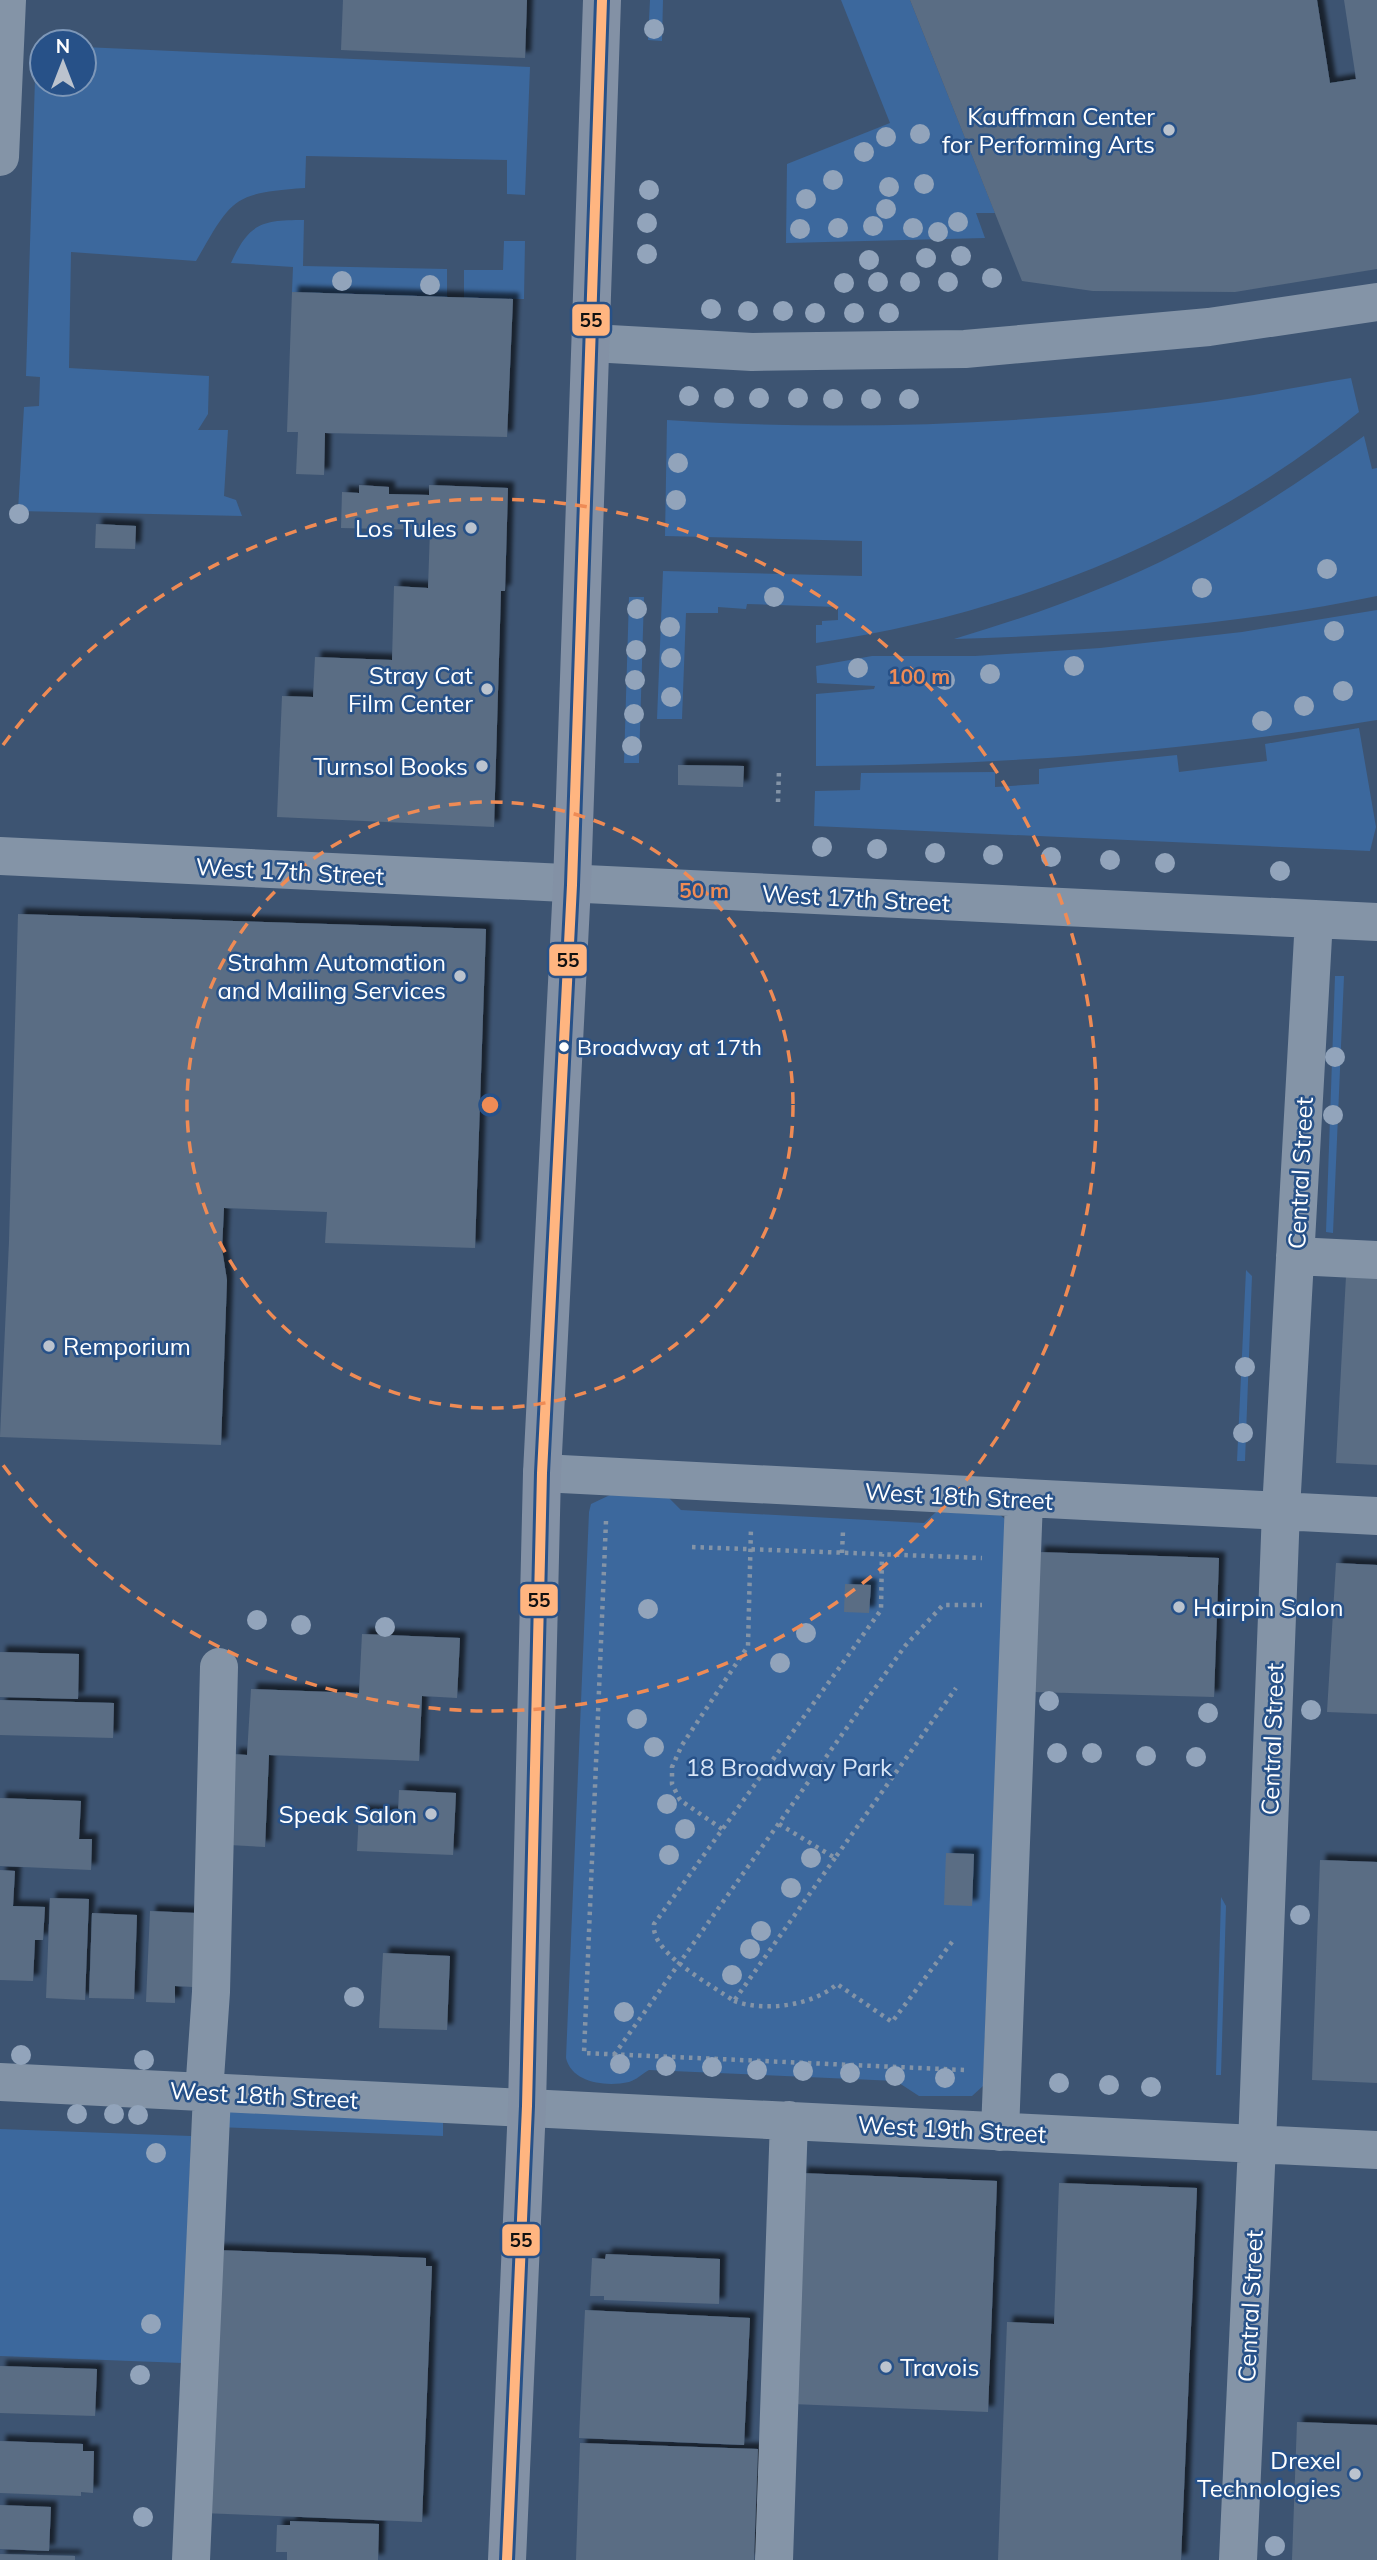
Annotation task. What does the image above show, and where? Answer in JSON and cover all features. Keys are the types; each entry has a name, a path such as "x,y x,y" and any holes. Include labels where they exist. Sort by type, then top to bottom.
{"main road":[{"path":"507,2560 527,2106 542,1474 572,885 602,0"}],"street":[{"path":"0,157 7,0"},
{"path":"592,344 752,352 965,349 1209,327 1377,302"},
{"name":"West 17th Street","path":"0,856 1377,922"},
{"name":"Central Street","path":"1238,2560 1281,1510 1314,919"},
{"path":"1295,1256 1377,1260"},
{"name":"West 18th Street","path":"542,1474 1377,1516"},
{"path":"1000,2132 1024,1500"},
{"path":"191,2560 208,2093 219,1667"},
{"name":"West 18th Street","path":"0,2082 527,2106"},
{"name":"West 19th Street","path":"527,2106 1377,2150"},
{"path":"774,2560 789,2120"}],"path":[{"path":"778,802 779,770"},
{"path":"606,1521 584,2053 1003,2071"},
{"path":"722,1829 680,1800 672,1784 672,1767 682,1745 748,1646 751,1527"},
{"path":"842,1553 843,1531"},
{"path":"692,1547 985,1558 984,1570"},
{"path":"882,1554 881,1610 654,1924 653,1934 658,1945 734,2001 763,2007 822,1997 837,1984 892,2022 955,1938"},
{"path":"614,2054 681,1964 905,1646 943,1605 983,1605 983,1593"},
{"path":"734,2001 956,1688"},
{"path":"779,1824 835,1857"}],"green space":[{"path":"650,0 663,0 662,41 648,40"},
{"path":"841,0 910,0 995,213 976,213 985,238 786,243 787,164 890,123"},
{"path":"98,48 530,67 525,195 507,194 507,160 306,156 305,188 262,193 236,203 218,224 196,261 71,252 69,368 209,376 208,414 198,430 228,430 224,496 236,500 242,516 18,511 24,407 39,406 40,377 26,376 34,98 98,98"},
{"path":"304,220 303,266 447,269 447,298 292,292 293,267 231,263 244,239 258,226 277,221"},
{"path":"504,241 525,241 524,299 464,298 464,270 503,270"},
{"path":"1351,378 1359,412 1299,457 1237,497 1171,533 1103,564 1033,591 961,613 816,643 816,625 822,625 822,621 838,620 838,607 747,604 746,609 718,607 718,613 686,613 682,719 657,719 663,571 862,576 862,541 665,536 667,420 800,425 1000,421 1199,403"},
{"path":"1364,436 1372,469 1377,468 1377,596 1273,614 1167,627 954,639 1065,602 1170,557 1270,500"},
{"path":"629,597 644,597 639,763 624,763"},
{"path":"1377,610 1377,720 1237,740 1097,754 957,763 816,766 816,694 874,689 875,686 817,683 816,666 872,656 975,656 1100,648 1242,632"},
{"path":"1359,728 1376,827 1370,851 814,826 815,791 860,790 861,773 995,772 995,787 1039,784 1039,769 1177,755 1179,772 1267,761 1265,744"},
{"path":"1335,976 1344,976 1333,1233 1326,1232"},
{"path":"1246,1270 1252,1276 1245,1461 1237,1461"},
{"name":"18 Broadway Park","path":"610,1495 669,1498 681,1510 924,1523 936,1512 1000,1515 1005,1519 983,2086 972,2096 919,2096 896,2081 649,2070 629,2082 610,2084 583,2078 569,2066 566,2058 589,1512 591,1504"},
{"path":"1221,1897 1226,1906 1221,2075 1216,2075"},
{"path":"220,2111 443,2120 443,2136 217,2127"},
{"path":"0,2129 191,2136 183,2363 0,2356"}],"building":[{"path":"343,0 527,0 525,58 341,50"},
{"name":"Kauffman Center for Performing Arts","path":"910,0 1317,0 1330,83 1356,79 1344,0 1377,0 1377,269 1235,292 1093,291 1022,281"},
{"path":"292,292 513,299 507,437 325,433 324,475 296,474 298,432 287,432"},
{"path":"359,485 389,487 389,494 429,495 429,485 508,488 505,591 501,591 494,827 277,817 282,696 313,697 315,657 392,660 394,586 428,588 430,530 341,528 342,492 359,493"},
{"path":"96,524 136,526 135,549 95,548"},
{"path":"678,765 744,766 743,787 678,785"},
{"path":"18,914 486,929 475,1248 325,1243 327,1212 224,1208 222,1249 227,1280 221,1445 0,1437 9,1242"},
{"path":"1346,1276 1377,1277 1377,1465 1336,1463"},
{"path":"1038,1552 1219,1558 1214,1697 1033,1692"},
{"path":"1336,1563 1377,1565 1377,1714 1327,1712"},
{"path":"845,1584 871,1585 869,1613 844,1612"},
{"path":"362,1634 460,1638 457,1698 422,1696 419,1761 269,1755 265,1847 229,1845 233,1754 247,1755 251,1689 359,1693"},
{"path":"0,1652 79,1654 78,1699 0,1697"},
{"path":"0,1700 114,1703 113,1738 0,1735"},
{"path":"399,1790 456,1793 453,1855 357,1851 359,1811 398,1813"},
{"path":"0,1798 81,1801 79,1839 92,1839 91,1870 0,1866"},
{"path":"946,1853 974,1854 972,1906 944,1905"},
{"path":"1320,1860 1377,1862 1377,2083 1312,2080"},
{"path":"0,1870 15,1871 13,1906 45,1907 43,1940 35,1940 33,1981 0,1980"},
{"path":"50,1898 89,1899 85,2000 46,1998"},
{"path":"150,1911 196,1913 193,1987 175,1986 175,2003 146,2002"},
{"path":"92,1913 137,1915 134,1999 89,1998"},
{"path":"383,1953 450,1956 447,2030 379,2028"},
{"path":"801,2173 997,2181 988,2412 792,2404"},
{"path":"1059,2183 1197,2188 1181,2560 998,2560 1007,2322 1054,2324"},
{"path":"215,2250 426,2258 426,2266 432,2266 422,2522 203,2513"},
{"path":"606,2254 720,2259 719,2304 604,2300 604,2296 590,2296 592,2258 605,2259"},
{"path":"585,2310 750,2318 744,2445 579,2438"},
{"path":"0,2366 97,2369 95,2416 0,2413"},
{"path":"1297,2422 1377,2425 1377,2560 1292,2560"},
{"path":"0,2441 83,2444 83,2451 94,2451 93,2493 81,2492 81,2496 0,2493"},
{"path":"580,2443 758,2449 754,2560 576,2560"},
{"path":"0,2505 51,2507 49,2551 0,2549"},
{"path":"290,2521 379,2524 378,2560 287,2560 287,2552 276,2552 277,2525 290,2525"},
{"path":"0,2554 75,2556 75,2560 0,2560"}],"transit line":[{"name":"55","path":"507,2560 527,2106 542,1473 572,885 602,0"}],"place":[{"name":"Kauffman Center for Performing Arts","path":"1169,130"},
{"name":"Los Tules","path":"471,528"},
{"name":"Stray Cat Film Center","path":"487,689"},
{"name":"Turnsol Books","path":"482,766"},
{"name":"Strahm Automation and Mailing Services","path":"460,976"},
{"name":"Broadway at 17th","path":"564,1047"},
{"name":"Remporium","path":"49,1346"},
{"name":"Hairpin Salon","path":"1179,1607"},
{"name":"Speak Salon","path":"431,1814"},
{"name":"Travois","path":"886,2367"},
{"name":"Drexel Technologies","path":"1355,2474"}]}
